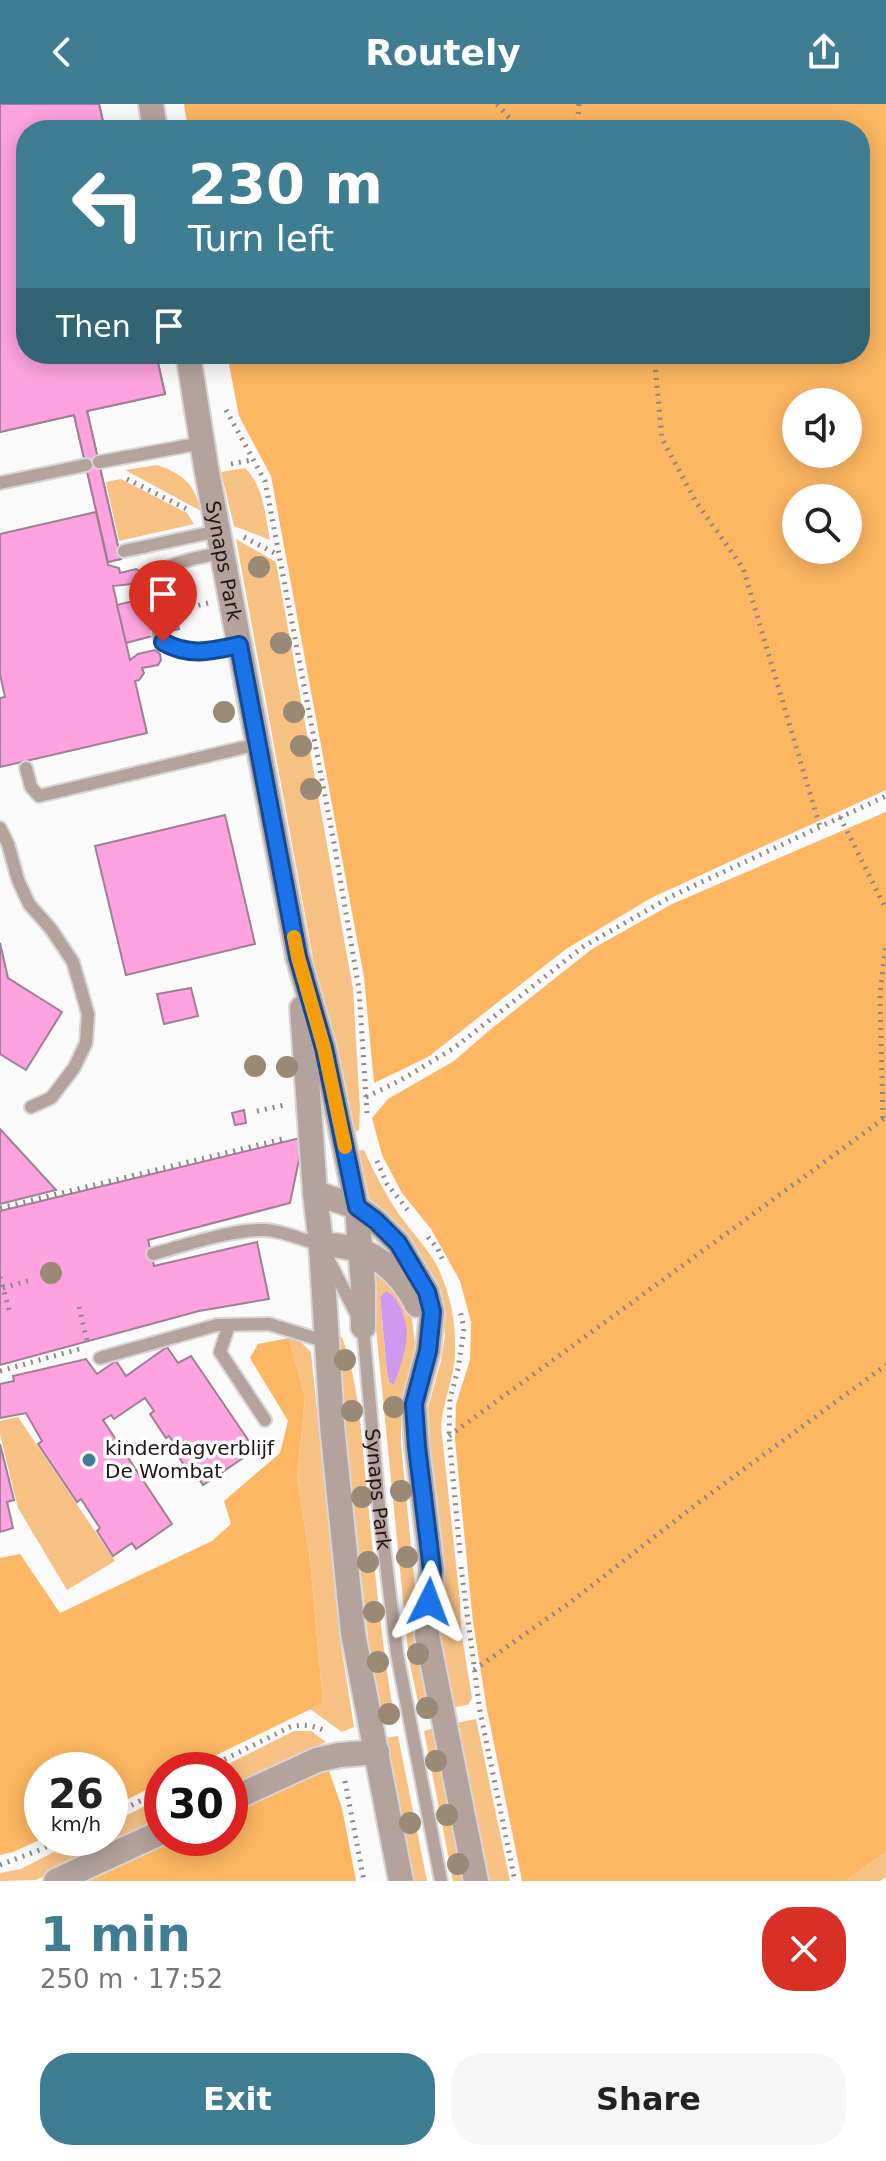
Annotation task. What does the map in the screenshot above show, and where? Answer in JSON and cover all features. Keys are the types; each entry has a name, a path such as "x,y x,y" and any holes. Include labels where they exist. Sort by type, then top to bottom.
{"street":[{"name":"Synaps Park","path":"190,364 298,957 324,1048 357,1207 363,1327"},
{"name":"Synaps Park","path":"298,957 332,1425 353,1633 401,1881"},
{"path":"315,1193 357,1207 398,1243 427,1292 432,1312 428,1351 414,1404 432,1570 427,1635 476,1881"},
{"path":"321,1245 360,1249 378,1259 404,1283 430,1330"},
{"path":"248,1792 317,1760 377,1752"},
{"path":"56,1881 144,1840"}],"lane":[{"path":"0,483 202,443"},
{"path":"124,551 220,542"},
{"path":"150,597 155,579 172,565 220,542"},
{"path":"158,634 163,642 175,649 196,653 239,645"},
{"path":"26,768 31,787 39,796 258,744"},
{"path":"0,828 29,904 51,929 73,962 88,1014 86,1043 74,1068 51,1098 31,1107"},
{"path":"153,1254 245,1231 268,1230 321,1245"},
{"name":"Synaps Park","path":"321,1245 363,1327 379,1506 397,1654 441,1881"},
{"path":"100,1358 217,1325 269,1324 326,1331"},
{"path":"229,1325 220,1352 265,1420"}],"path":[{"path":"497,104 511,120"},
{"path":"655,364 662,439 696,502 743,568 820,827"},
{"path":"224,398 226,413 265,481 359,989 368,1127"},
{"path":"221,466 251,460"},
{"path":"119,475 195,513"},
{"path":"243,537 279,555"},
{"path":"175,611 213,602"},
{"path":"366,1097 454,1048 584,946 674,895 886,796"},
{"path":"840,817 886,909"},
{"path":"449,1436 885,1118 880,995 886,943"},
{"path":"0,1208 293,1136 293,1140"},
{"path":"375,1156 387,1184 412,1217"},
{"path":"421,1227 438,1249 444,1263"},
{"path":"0,1277 10,1313"},
{"path":"3,1288 31,1280"},
{"path":"459,1303 464,1329 450,1399 449,1436 463,1591 480,1711 515,1881"},
{"path":"0,1371 88,1347 79,1307"},
{"path":"474,1670 572,1601 698,1503 886,1365"},
{"path":"239,1752 300,1725 316,1727 335,1740 364,1881"},
{"path":"0,1865 24,1856"}],"shaded area":[{"path":"184,104 886,104 886,790 651,898 566,949 428,1057 374,1083 364,977 271,476 239,416 229,364 870,364 870,120 186,120"},
{"path":"157,465 186,481 195,493 201,511 125,470"},
{"path":"245,468 260,493 270,540 234,526 221,472"},
{"path":"121,479 187,513 194,524 119,541 106,482"},
{"path":"236,539 276,562 353,989 360,1109 359,1130 350,1135 321,1002"},
{"path":"886,812 886,1852 845,1881 522,1881 487,1710 473,1622 455,1440 456,1404 470,1360 471,1322 460,1281 431,1229 402,1193 382,1155 372,1118 388,1099 454,1061 592,949 672,904"},
{"path":"364,1150 394,1207 436,1264 452,1310 454,1361 441,1426 461,1631 472,1698 468,1705 448,1708 436,1639 427,1431 428,1408 445,1335 440,1301 362,1189 354,1151"},
{"path":"370,1269 382,1274 405,1303 412,1319 415,1344 413,1363 401,1403 401,1444 421,1650 433,1713 421,1715 409,1660","holes":["386,1292 405,1350 394,1384 389,1382 380,1297"]},
{"path":"386,1291 399,1305 407,1335 394,1385 389,1382 387,1371 380,1297"},
{"path":"342,1337 358,1408 378,1602 395,1721 381,1724 373,1685 336,1338"},
{"path":"289,1338 300,1341 311,1352 341,1645 354,1727 342,1732 310,1709 323,1703 310,1559 297,1478 305,1397"},
{"path":"289,1338 305,1397 297,1478 310,1559 323,1703 223,1752 144,1752 144,1791 128,1799 128,1752 24,1752 24,1847 0,1855 0,1558 20,1554 60,1613 212,1541 231,1524 224,1501 280,1453 288,1421 250,1358 258,1344"},
{"path":"18,1417 115,1561 67,1590 18,1508 0,1434 0,1421"},
{"path":"476,1719 510,1881 484,1881 451,1724"},
{"path":"438,1727 468,1881 453,1881 424,1731"},
{"path":"294,1731 311,1731 326,1742 248,1780 248,1754"},
{"path":"398,1736 427,1881 414,1881 385,1738"},
{"path":"328,1768 342,1808 356,1881 82,1881 144,1853 144,1856 248,1856 248,1805"},
{"path":"144,1806 144,1829 128,1837 128,1815"},
{"path":"886,1852 886,1877 880,1881 845,1881"},
{"path":"46,1856 87,1856 36,1880 0,1881 0,1873 21,1869"}],"building":[{"path":"0,104 99,104 103,120 16,120 16,364 158,364 165,394 87,411 121,559 108,562 74,415 0,432"},
{"path":"0,104 99,104 103,120 16,120 16,364 158,364 165,394 87,411 121,559 108,562 74,415 0,432"},
{"path":"96,512 108,565 119,568 120,573 136,569 143,578 140,583 113,586 130,660 138,654 155,650 160,654 158,665 142,668 144,673 135,681 147,733 0,767 0,698 5,697 0,674 0,534"},
{"path":"170,592 179,629 126,643 117,605"},
{"path":"225,815 255,944 126,975 95,846"},
{"path":"0,943 8,978 62,1012 26,1070 0,1054"},
{"path":"191,988 198,1016 164,1024 157,994"},
{"path":"244,1110 246,1123 235,1125 232,1113"},
{"path":"0,1129 56,1190 0,1204"},
{"path":"300,1138 301,1150 290,1203 148,1240 154,1266 257,1242 269,1299 199,1311 0,1365 0,1211"},
{"name":"kinderdagverblijf De Wombat","path":"167,1347 178,1363 191,1356 255,1450 203,1485 193,1470 189,1473 173,1448 176,1446 169,1436 166,1438 150,1414 154,1411 145,1398 114,1419 111,1415 103,1420 172,1524 136,1549 132,1543 113,1556 81,1499 77,1502 38,1444 42,1441 26,1413 0,1418 0,1384 14,1381 13,1376 86,1359 97,1374 116,1361 126,1376"},
{"path":"0,1444 14,1500 7,1502 13,1528 0,1532"}],"slow traffic":[{"path":"294,937 324,1048 345,1147"}],"place":[{"name":"kinderdagverblijf De Wombat","path":"89,1460"}],"route":[{"path":"163,642 175,649 196,653 239,645 298,957 324,1048 357,1207 398,1243 427,1292 432,1312 428,1351 414,1404 432,1570 429,1602"}]}
